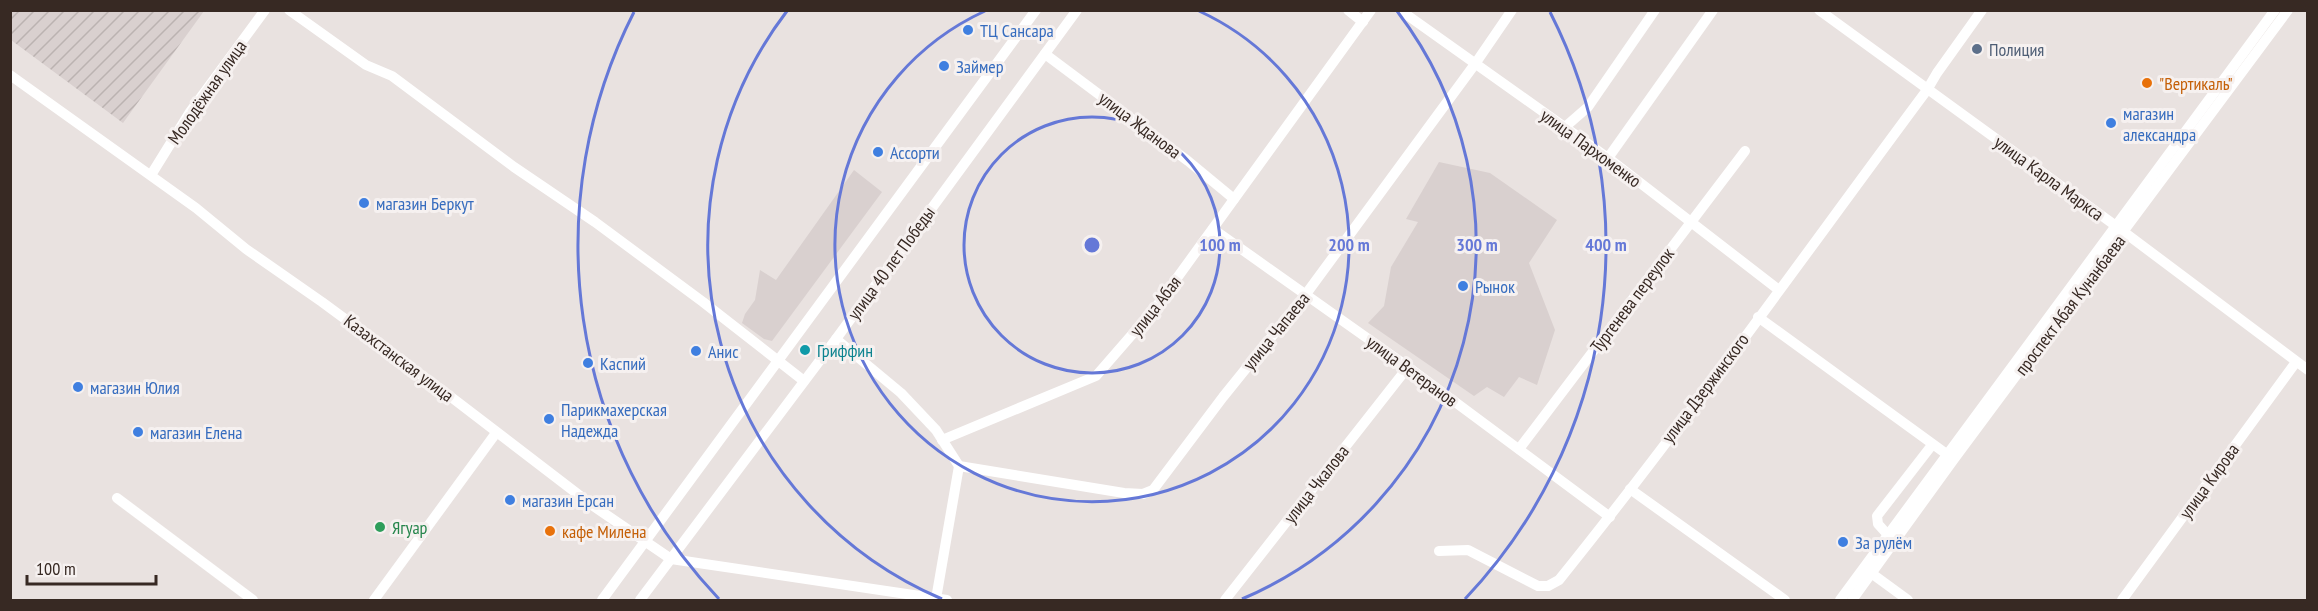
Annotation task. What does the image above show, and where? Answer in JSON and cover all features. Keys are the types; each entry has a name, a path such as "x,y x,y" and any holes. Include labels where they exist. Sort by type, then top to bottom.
{"street":[{"name":"Молодёжная улица","path":"151,175 190,112 265,10"},
{"path":"289,10 366,65 392,76 514,167 595,222 734,325 804,381"},
{"name":"улица 40 лет Победы","path":"602,600 1036,10"},
{"name":"улица 40 лет Победы","path":"640,600 836,339 1077,10"},
{"path":"1348,10 1363,21"},
{"name":"улица Абая","path":"942,440 1096,376 1156,308 1371,10"},
{"name":"улица Пархоменко","path":"1400,10 1608,158 1779,290"},
{"name":"улица Чапаева","path":"959,466 1124,493 1143,494 1153,490 1223,397 1306,294 1512,10"},
{"path":"1565,127 1588,107 1655,10"},
{"path":"1608,158 1713,10"},
{"name":"улица Карла Маркса","path":"1819,10 2120,229 2307,370"},
{"name":"улица Дзержинского","path":"1439,551 1468,550 1538,586 1548,586 1559,580 1610,517 1779,290 1927,90 1982,10"},
{"name":"проспект Абая Кунанбаева","path":"2120,229 2275,10"},
{"name":"проспект Абая Кунанбаева","path":"1852,600 1950,458 2120,229 2288,10"},
{"name":"улица Жданова","path":"1044,54 1188,161 1234,199"},
{"name":"Казахстанская улица","path":"10,75 151,175 246,249 456,400 496,433 645,543 671,559"},
{"name":"Тургенева переулок","path":"1519,449 1745,151"},
{"name":"улица Ветеранов","path":"1213,229 1408,367 1610,517"},
{"path":"1758,317 1849,381 1950,458"},
{"path":"671,559 894,596 941,600 959,466 936,429 901,393 836,339"},
{"name":"улица Кирова","path":"2122,600 2296,362"},
{"name":"улица Чкалова","path":"1225,600 1408,367"},
{"path":"374,600 496,433"},
{"path":"1888,535 1878,524 1877,516 1932,446"},
{"name":"проспект Абая Кунанбаева","path":"1840,600 1888,535 1950,458"},
{"path":"1630,489 1785,600"},
{"path":"117,498 253,600"},
{"path":"1871,573 1908,600"}],"shaded area":[{"path":"11,10 204,11 123,123 11,40"},
{"name":"Рынок","path":"1439,162 1490,173 1557,220 1529,263 1555,330 1537,385 1519,377 1504,397 1487,387 1474,396 1368,323 1384,306 1391,267 1418,222 1406,219"},
{"path":"854,170 882,192 772,341 764,339 742,323 745,314 755,300 760,270 776,280"}],"place":[{"name":"ТЦ Сансара","path":"968,30"},
{"name":"Полиция","path":"1977,49"},
{"name":"Займер","path":"944,66"},
{"name":"\"Вертикаль\"","path":"2147,83"},
{"name":"магазин александра","path":"2111,123"},
{"name":"Ассорти","path":"878,152"},
{"name":"магазин Беркут","path":"364,203"},
{"name":"Рынок","path":"1463,286"},
{"name":"Гриффин","path":"805,350"},
{"name":"Анис","path":"696,351"},
{"name":"Каспий","path":"588,363"},
{"name":"магазин Юлия","path":"78,387"},
{"name":"Парикмахерская Надежда","path":"549,419"},
{"name":"магазин Елена","path":"138,432"},
{"name":"магазин Ерсан","path":"510,500"},
{"name":"Ягуар","path":"380,527"},
{"name":"кафе Милена","path":"550,531"},
{"name":"За рулём","path":"1843,542"}]}
